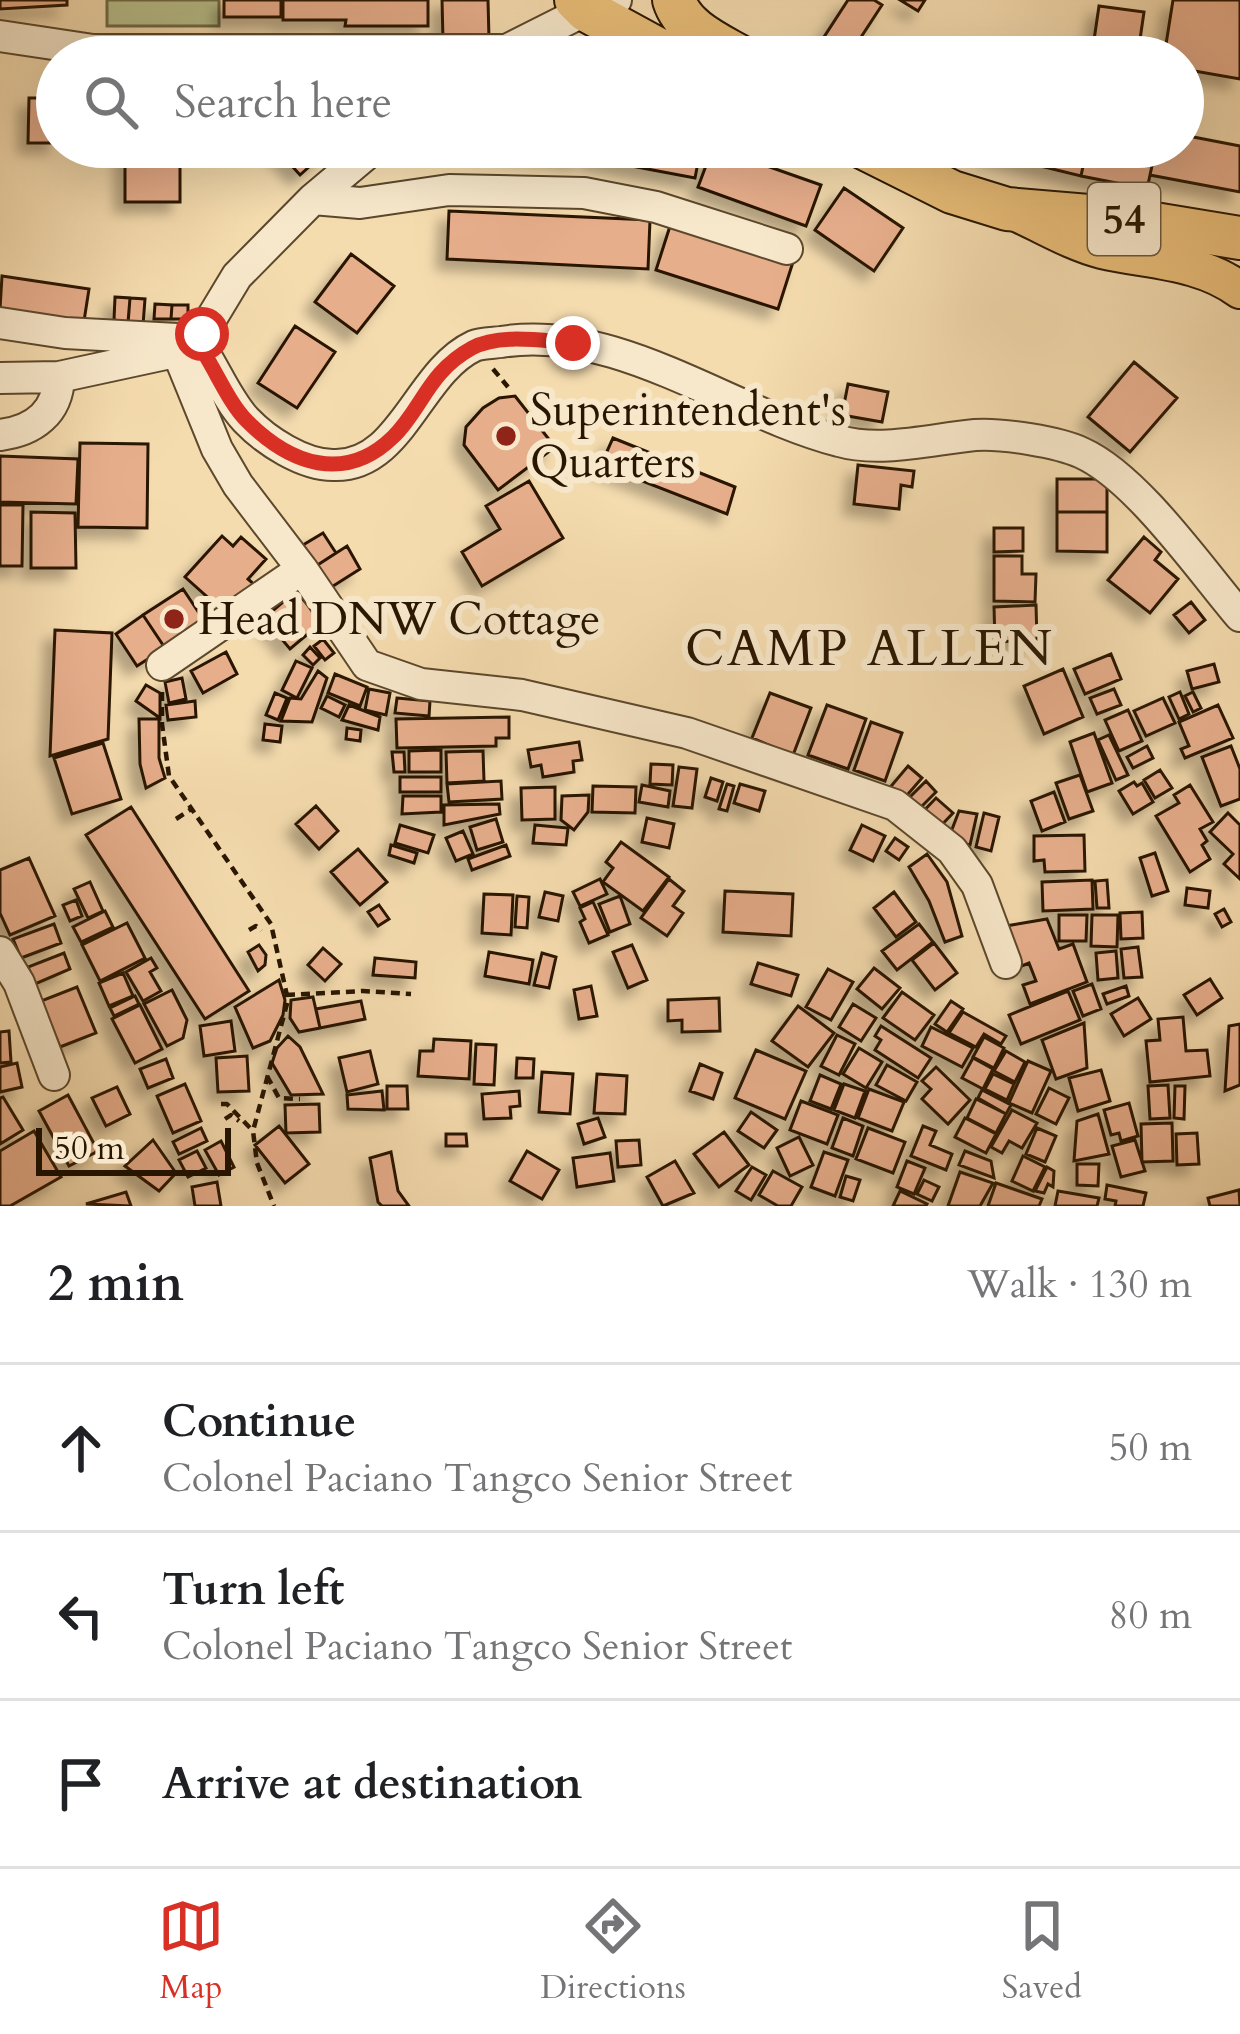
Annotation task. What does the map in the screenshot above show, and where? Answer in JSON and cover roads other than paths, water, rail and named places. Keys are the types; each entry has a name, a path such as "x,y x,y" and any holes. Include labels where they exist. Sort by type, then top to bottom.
{"highway":[{"path":"674,0 678,12 704,36"},
{"path":"582,2 638,36"},
{"name":"54","path":"904,168 952,192 1007,209 1124,219 1240,238"}],"main road":[{"path":"1007,209 1098,249 1172,261 1222,277 1240,290"}],"street":[{"path":"526,36 582,2"},
{"path":"0,36 36,41"},
{"path":"0,378 59,377 189,349 237,275 350,168"},
{"path":"314,199 360,203 448,190 584,194 656,207 787,249"},
{"path":"0,323 189,349 245,419 291,453 326,466 351,466 394,437 429,383 474,346 517,339 573,343 629,358 842,443 895,444 982,435 1080,452 1115,472 1240,616"},
{"path":"189,349 217,449 367,665 421,684 522,695 687,733 895,805 952,850 977,884 1006,963"},
{"path":"0,435 25,432 41,419 58,391 59,377"},
{"path":"162,664 302,568"},
{"path":"0,952 19,983 54,1076"}],"place":[{"name":"Superintendent's Quarters","path":"506,436"},
{"name":"Head DNW Cottage","path":"174,619"}],"district":[{"name":"CAMP ALLEN","path":"870,649"}]}
